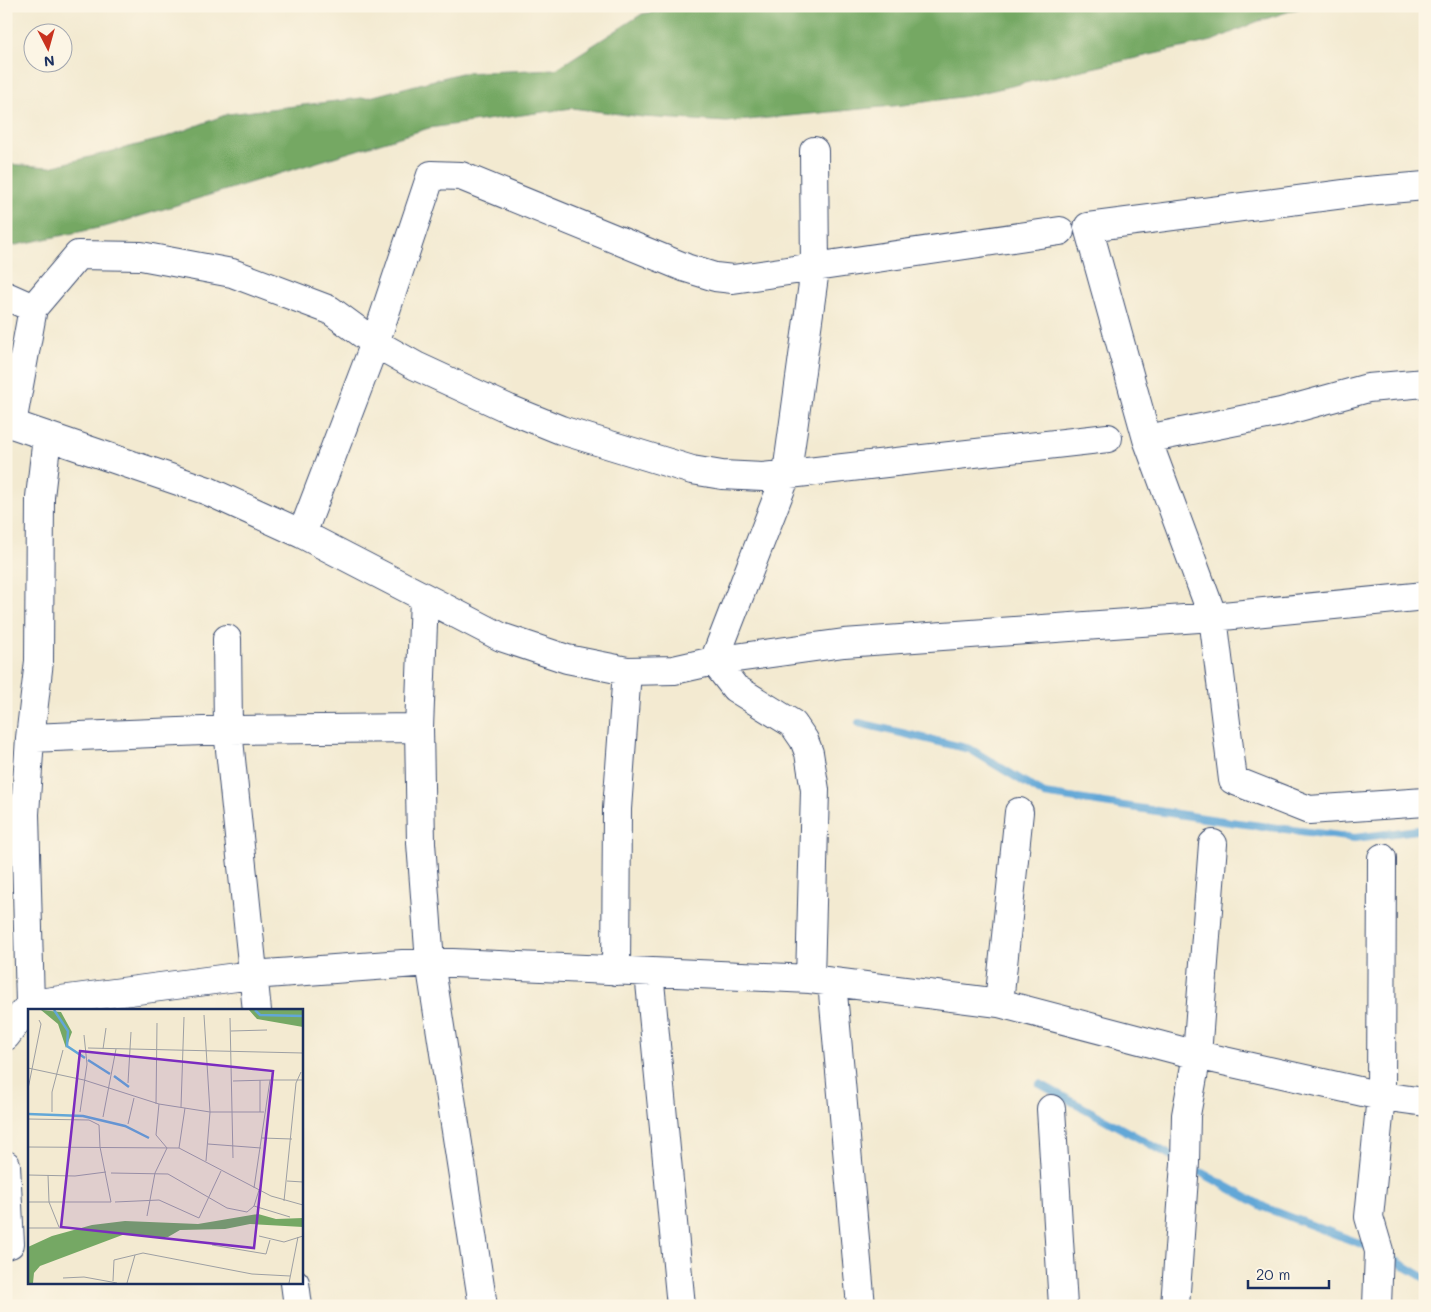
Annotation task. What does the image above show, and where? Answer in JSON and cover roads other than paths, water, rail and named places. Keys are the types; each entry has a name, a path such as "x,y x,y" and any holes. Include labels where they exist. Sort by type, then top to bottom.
{"street":[{"path":"714,661 787,473 815,269 814,151"},
{"path":"302,534 375,343 431,175 460,176 700,274 733,279 815,269 1060,231"},
{"path":"1425,186 1357,192 1088,227 1147,439 1213,617 1233,780 1308,810 1425,802"},
{"path":"1108,438 763,477 722,475 692,470 561,430 509,409 450,382 375,343 330,310 232,273 141,256 78,255 33,308 9,423 208,491 302,534 501,636 567,660 627,671 674,670 714,661 844,644 1213,617 1425,596"},
{"path":"6,296 33,308"},
{"path":"1147,439 1281,412 1368,388 1425,383"},
{"path":"6,1036 30,1004 16,814 30,738 39,661 40,497 47,437"},
{"path":"424,598 419,728 421,843 430,962 483,1306"},
{"path":"227,639 228,730 257,1009"},
{"path":"714,661 734,688 792,724 804,740 809,753 815,790 821,980 861,1306"},
{"path":"616,971 616,809 627,671"},
{"path":"30,738 228,730 419,728"},
{"path":"999,1003 1020,812"},
{"path":"1175,1306 1185,1163 1186,1115 1197,1055 1213,844"},
{"path":"1377,1306 1379,1251 1369,1217 1382,1096 1382,858"},
{"path":"30,1004 59,1006 252,975 430,962 821,980 999,1003 1197,1055 1382,1096 1425,1102"},
{"path":"649,972 681,1306"},
{"path":"1051,1109 1063,1306"},
{"path":"6,1165 15,1244"},
{"path":"295,1284 298,1306"}],"waterway":[{"path":"859,723 970,749 1044,794 1230,822 1355,838 1425,829"},
{"path":"1040,1084 1179,1160"},
{"path":"1191,1167 1266,1208 1372,1248"},
{"path":"1384,1254 1425,1278"}]}
